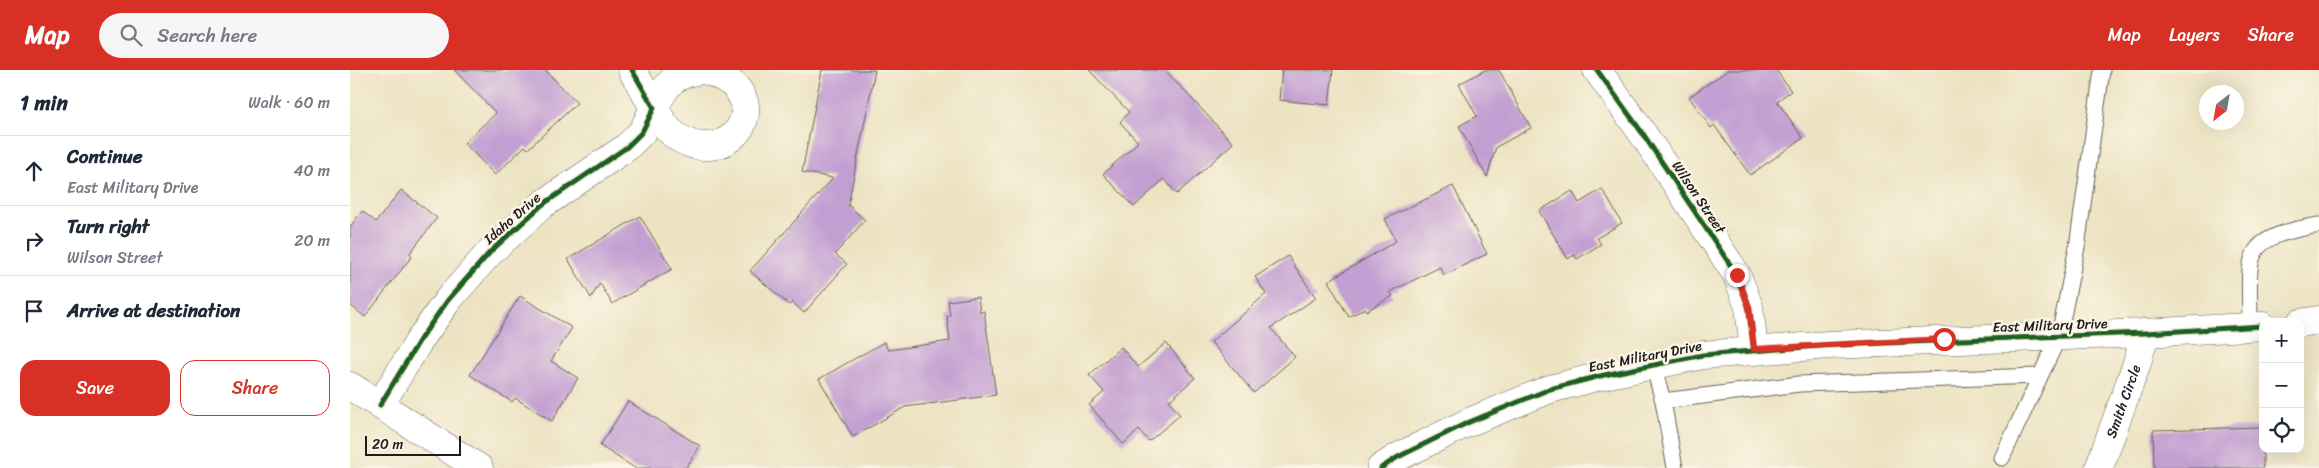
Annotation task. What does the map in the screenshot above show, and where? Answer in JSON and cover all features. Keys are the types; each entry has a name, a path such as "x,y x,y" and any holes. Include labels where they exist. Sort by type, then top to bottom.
{"street":[{"name":"Idaho Drive","path":"380,405 420,338 448,300 491,251 542,205 627,147 642,132 654,108 632,70"},
{"name":"Wilson Street","path":"1597,70 1643,134 1737,275 1749,307 1754,349"},
{"path":"2304,322 2319,320"},
{"name":"East Military Drive","path":"1381,468 1398,457 1467,423 1550,389 1653,364 1754,349 1944,339 2146,333 2256,326"},
{"name":"Smith Circle","path":"2100,468 2146,333"},
{"path":"350,386 479,468"}],"lane":[{"path":"2002,458 2059,336 2077,247 2102,70"},
{"path":"2256,326 2251,262 2256,249 2261,243 2286,230 2319,225"},
{"path":"1653,364 1663,401 1675,468"},
{"path":"1663,401 1799,384 2039,376"}],"building":[{"path":"454,70 545,70 577,103 528,149 525,146 495,175 464,143 496,113"},
{"path":"822,70 875,70 848,205 865,220 835,254 847,264 804,313 792,302 789,305 750,271 833,178 802,172"},
{"path":"1089,70 1165,70 1233,143 1177,194 1164,179 1134,207 1103,174 1138,142 1120,122 1129,112"},
{"path":"1282,70 1333,70 1329,105 1279,100"},
{"path":"1485,70 1499,70 1531,128 1496,147 1487,177 1459,126 1477,116 1459,84"},
{"path":"1728,70 1776,70 1791,91 1777,101 1803,138 1750,175 1714,125 1711,128 1689,97"},
{"path":"1453,186 1487,254 1444,275 1440,267 1390,292 1393,296 1366,311 1365,308 1349,317 1328,281 1396,241 1385,219"},
{"path":"1602,189 1622,223 1597,238 1601,244 1577,259 1574,255 1568,259 1539,211 1572,191 1579,203"},
{"path":"401,190 437,218 410,253 412,256 365,317 350,305 350,227 362,211 376,222"},
{"path":"640,216 672,269 612,304 600,283 591,298 568,259"},
{"path":"1288,256 1316,298 1271,328 1295,357 1254,393 1211,342 1266,294 1255,277"},
{"path":"520,296 572,328 551,361 578,378 552,421 515,398 512,402 470,375"},
{"path":"978,297 980,312 984,311 996,395 905,407 853,437 819,379 884,342 888,350 950,341 947,316 950,316 948,301"},
{"path":"1166,343 1195,378 1169,401 1180,415 1149,441 1139,430 1123,444 1089,405 1104,392 1089,375 1121,347 1138,367"},
{"path":"628,401 700,446 686,468 635,468 600,446"},
{"path":"2259,427 2259,453 2263,453 2263,468 2154,468 2153,430"}],"cycle path":[{"path":"380,405 421,338 448,300 491,251 542,205 627,147 642,132 654,108 632,70"},
{"path":"1597,70 1643,134 1737,275 1749,307 1754,349"},
{"path":"1381,468 1398,457 1467,423 1550,389 1604,375 1703,355 1828,345 2145,333 2259,326"}],"route":[{"path":"1737,275 1749,307 1754,349 1944,339"}]}
